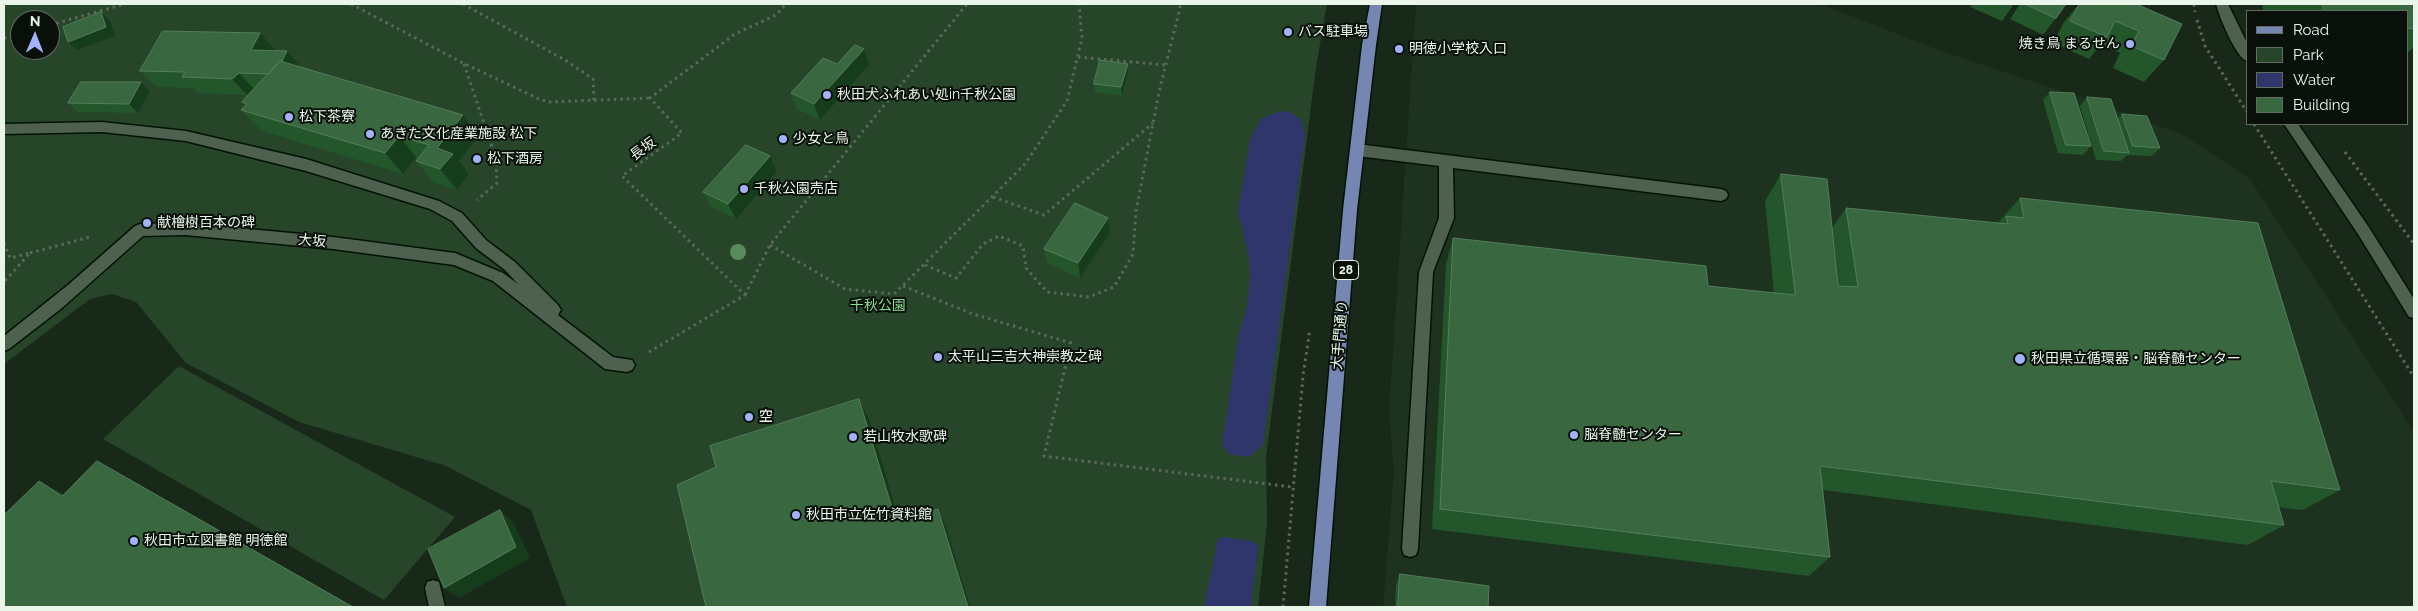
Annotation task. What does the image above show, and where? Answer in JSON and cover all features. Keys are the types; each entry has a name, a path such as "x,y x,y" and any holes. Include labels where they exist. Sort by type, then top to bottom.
{"main road":[{"name":"大手門通り","path":"1316,607 1357,150 1369,45 1376,4"}],"street":[{"path":"2222,4 2228,23 2246,54"},
{"path":"2292,125 2363,230 2414,312"},
{"path":"4,129 102,127 186,136 306,164 434,204 457,217 481,244 510,266 593,350"},
{"path":"1357,150 1721,195"},
{"path":"1410,549 1426,272 1429,258 1439,242 1446,222 1446,162"},
{"name":"大坂","path":"4,344 83,282 140,230 185,229 333,243 456,258 498,277 610,364 627,366"},
{"path":"433,588 437,607"}],"path":[{"path":"60,23 125,4"},
{"path":"351,4 463,63 549,102 650,98 735,34 776,15 786,4"},
{"path":"463,4 565,60 593,79 594,101"},
{"path":"627,366 745,295 770,245 967,4"},
{"path":"770,245 845,289 894,294 1025,164 1067,101 1082,38 1078,4"},
{"path":"925,265 956,278 983,244 999,236 1023,246 1026,268 1047,292 1089,297 1114,287 1133,254 1136,211 1153,122 1181,4"},
{"path":"1078,57 1166,66"},
{"path":"457,217 497,183 496,159 463,63"},
{"name":"長坂","path":"650,98 682,133 622,176 745,295"},
{"path":"993,197 1044,215 1153,122"},
{"path":"2255,125 2414,377"},
{"path":"2340,146 2414,244"},
{"path":"4,243 10,258 94,236"},
{"path":"4,282 30,253"},
{"path":"903,286 973,314 1071,343 1044,456 1292,487"}],"shaded area":[{"path":"1416,4 1820,4 1936,49 2092,101 2183,135 2250,179 2414,432 2414,607 1383,607 1394,471 1389,412"}],"green space":[{"name":"千秋公園","path":"4,4 1327,4 1316,67 1266,457 1267,524 1258,607 567,607 531,510 446,466 299,422 186,363 136,302 112,294 90,299 4,364"},
{"path":"179,366 455,517 384,600 103,439"}],"water":[{"path":"1289,111 1301,120 1305,134 1263,445 1249,457 1229,454 1222,445 1239,333 1247,306 1250,278 1249,258 1238,211 1250,140 1261,119 1277,112"},
{"path":"1224,537 1252,541 1258,545 1251,607 1204,607 1218,539"}],"building":[{"path":"2025,4 2066,4 2056,18"},
{"path":"2080,4 2136,4 2182,24 2164,60 2131,46 2139,31 2115,21 2107,37 2070,21"},
{"path":"2323,4 2414,4 2414,29 2408,28 2408,10 2324,10"},
{"path":"101,12 106,27 68,42 63,27"},
{"path":"163,31 260,33 251,50 287,51 282,61 269,74 239,73 232,79 182,77 185,72 140,71"},
{"path":"855,45 864,49 814,104 791,93 823,58 837,64"},
{"path":"1100,60 1128,64 1121,87 1094,84"},
{"path":"280,61 463,115 437,148 453,154 440,169 416,161 429,145 399,136 385,153 241,110 247,104 242,102"},
{"path":"81,82 141,82 129,104 68,103"},
{"path":"2050,92 2074,93 2091,146 2066,145"},
{"path":"2087,97 2111,99 2129,153 2104,151"},
{"path":"2122,114 2147,116 2160,148 2133,146"},
{"path":"746,145 770,156 728,204 703,192"},
{"path":"1781,174 1827,179 1838,286 1858,287 1846,208 2008,224 2006,216 2024,218 2020,198 2258,223 2340,490 2271,481 2284,525 1820,466 1830,557 1440,509 1453,238 1706,266 1708,286 1795,295"},
{"path":"1075,203 1108,218 1078,263 1044,249"},
{"name":"秋田市立佐竹資料館","path":"859,399 896,521 938,509 968,607 706,607 677,485 716,467 710,446"},
{"name":"秋田市立図書館 明徳館","path":"97,461 353,607 4,607 4,515 39,481 62,496"},
{"path":"500,510 516,547 444,588 428,549"},
{"path":"1400,574 1489,586 1488,607 1398,607"}],"place":[{"name":"バス駐車場","path":"1288,32"},
{"name":"焼き鳥 まるせん","path":"2130,44"},
{"name":"明徳小学校入口","path":"1399,49"},
{"name":"秋田犬ふれあい処in千秋公園","path":"827,95"},
{"name":"松下茶寮","path":"289,117"},
{"name":"あきた文化産業施設 松下","path":"370,134"},
{"name":"少女と鳥","path":"783,139"},
{"name":"松下酒房","path":"477,159"},
{"name":"千秋公園売店","path":"744,189"},
{"name":"献檜樹百本の碑","path":"147,223"},
{"name":"太平山三吉大神崇教之碑","path":"938,357"},
{"name":"秋田県立循環器・脳脊髄センター","path":"2020,359"},
{"name":"空","path":"749,417"},
{"name":"脳脊髄センター","path":"1574,435"},
{"name":"若山牧水歌碑","path":"853,437"},
{"name":"秋田市立佐竹資料館","path":"796,515"},
{"name":"秋田市立図書館 明徳館","path":"134,541"}]}
